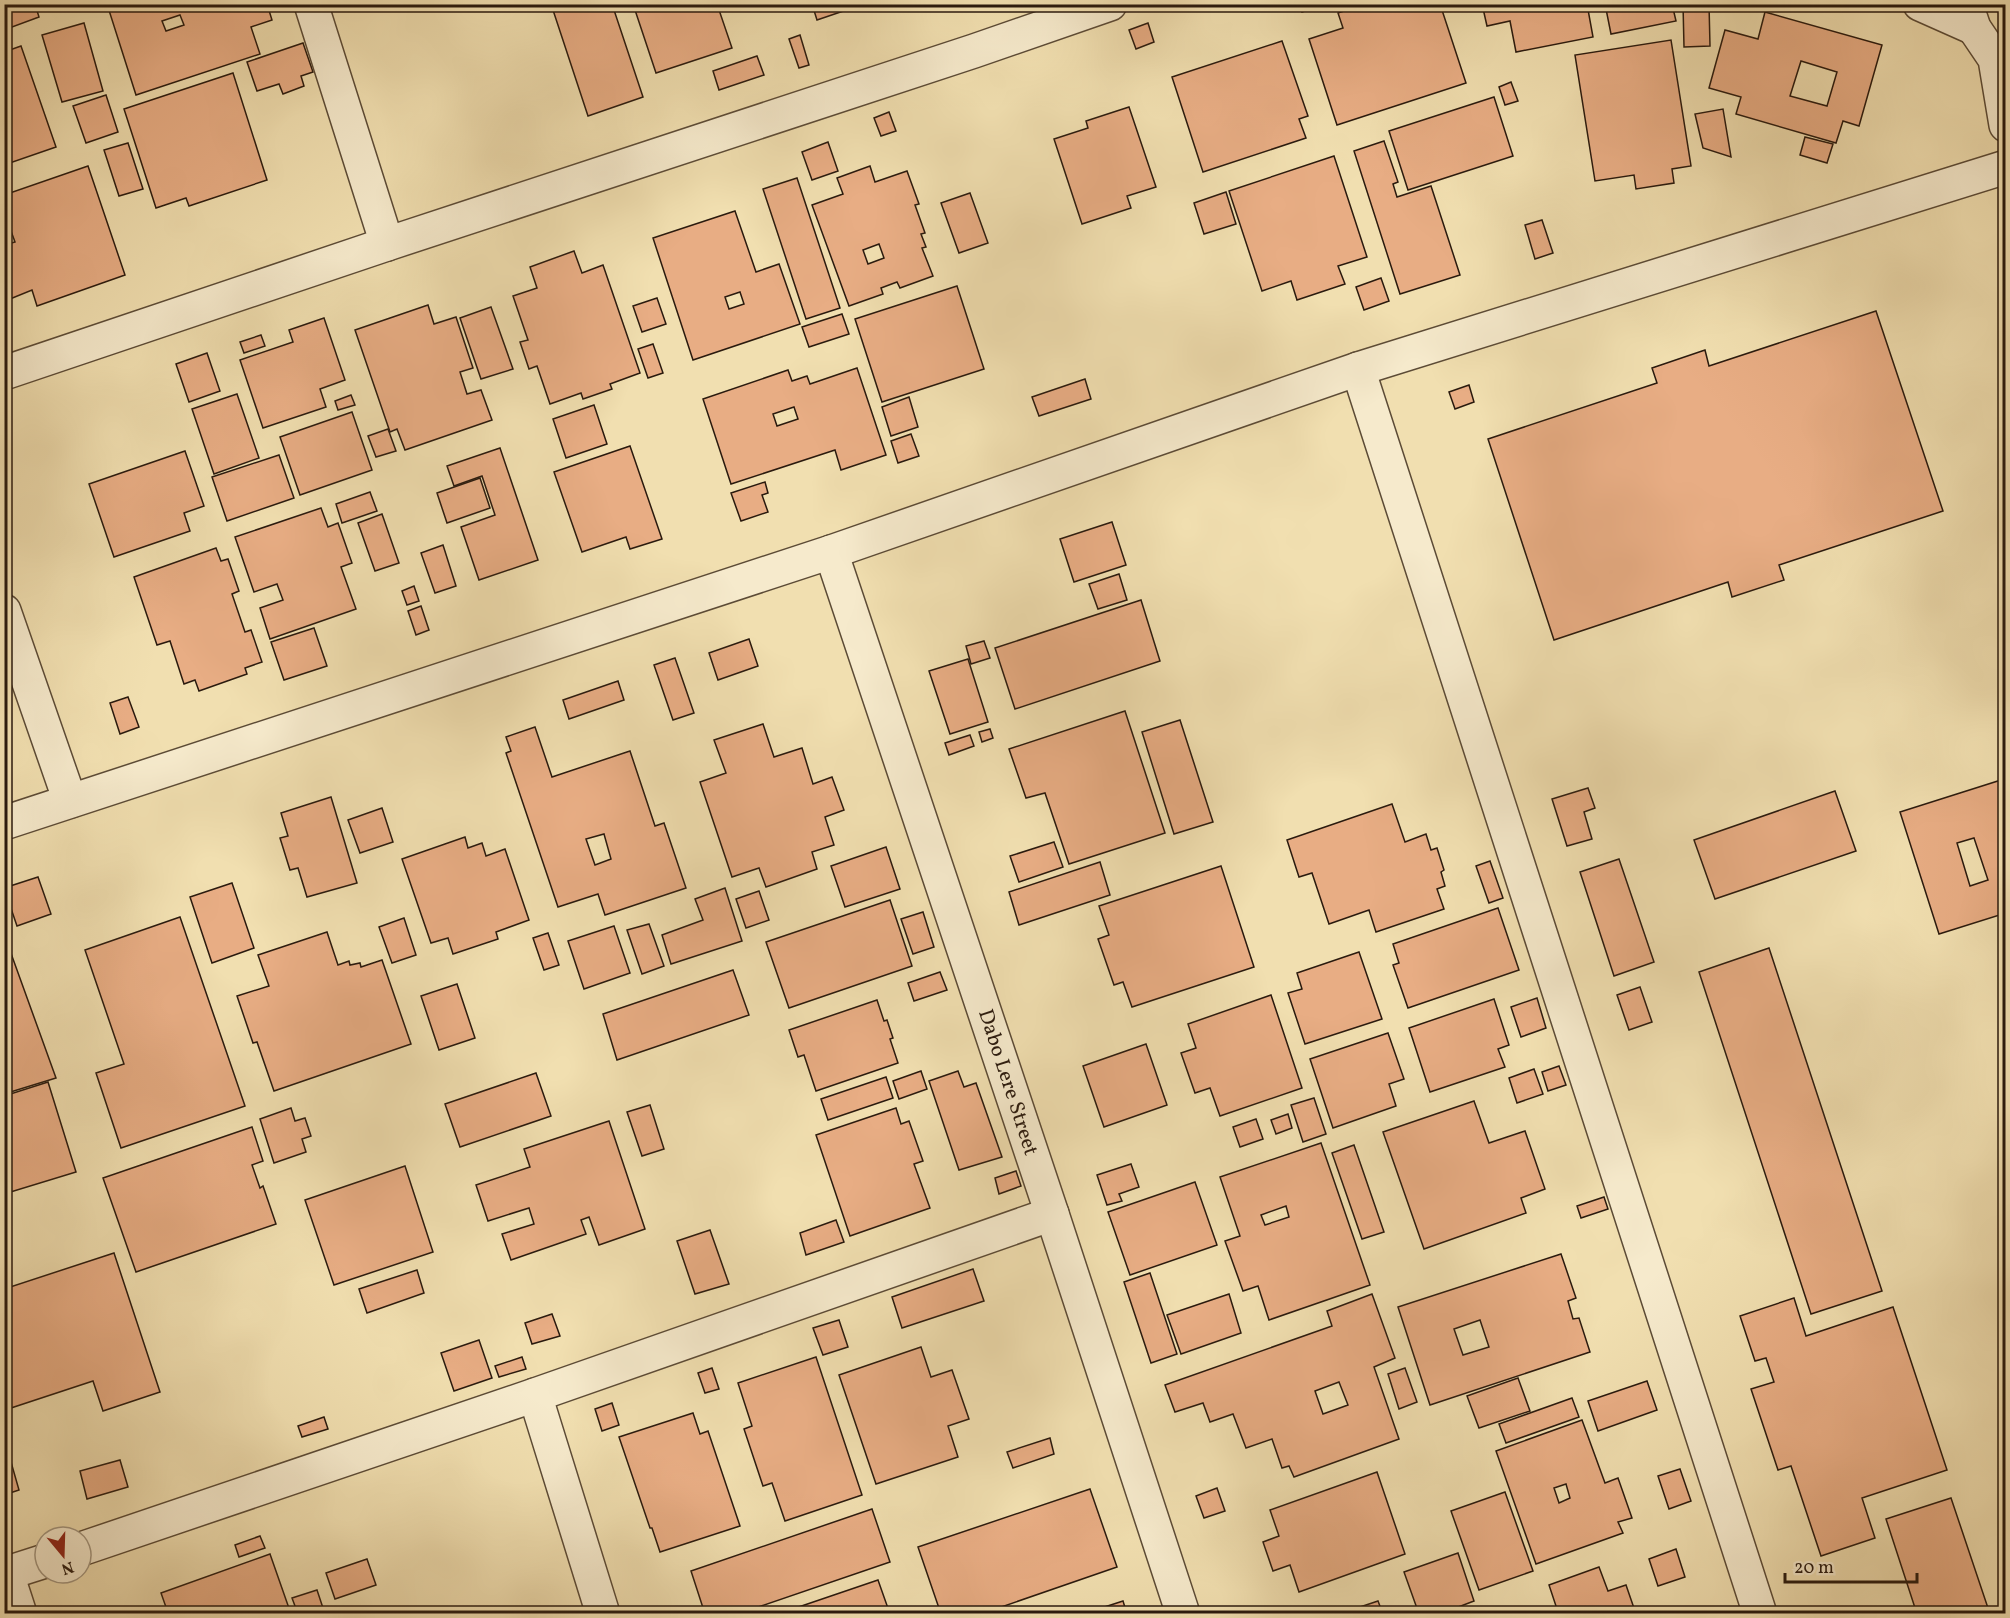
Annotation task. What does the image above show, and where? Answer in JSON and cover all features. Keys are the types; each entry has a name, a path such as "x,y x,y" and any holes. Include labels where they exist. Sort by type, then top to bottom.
{"street":[{"path":"311,4 387,244"},
{"path":"4,373 1110,4"},
{"path":"1920,4 1970,16 2000,62 2006,125"},
{"path":"4,823 831,552 1358,369 2006,167"},
{"path":"1358,369 1760,1614"},
{"name":"Dabo Lere Street","path":"831,552 1183,1614"},
{"path":"4,611 70,801"},
{"path":"93,1545 535,1395 1052,1214"},
{"path":"535,1395 603,1614"},
{"path":"20,1614 6,1574 33,1565"}],"building":[{"path":"4,4 35,4 39,17 4,30"},
{"path":"107,4 267,4 272,20 251,27 260,54 136,95","holes":["180,15 184,25 166,31 162,21"]},
{"path":"551,4 612,4 643,97 588,116"},
{"path":"633,4 717,4 732,48 656,73"},
{"path":"812,4 864,4 817,20"},
{"path":"1300,4 1326,4 1302,12"},
{"path":"1349,4 1396,4 1398,10 1415,4 1440,4 1466,83 1337,125 1309,39 1343,28 1338,13 1350,9"},
{"path":"1482,4 1587,4 1593,37 1516,52 1510,21 1487,26"},
{"path":"1605,4 1672,4 1676,21 1611,34"},
{"path":"1683,4 1709,4 1710,46 1684,47"},
{"path":"1765,12 1882,45 1859,126 1843,121 1836,143 1736,114 1741,97 1709,88 1725,30 1758,39","holes":["1801,61 1837,72 1827,106 1790,96"]},
{"path":"84,23 103,91 62,102 42,35"},
{"path":"1148,23 1154,42 1136,49 1129,30"},
{"path":"800,35 809,65 799,68 789,39"},
{"path":"1671,40 1691,166 1672,169 1674,183 1636,189 1634,175 1595,181 1575,55"},
{"path":"1282,41 1308,116 1299,119 1306,138 1203,172 1172,77"},
{"path":"303,43 313,72 301,76 304,86 283,94 279,84 257,91 247,62"},
{"path":"21,46 56,147 4,165 4,52"},
{"path":"757,56 764,75 719,90 713,71"},
{"path":"233,73 267,180 189,206 186,198 156,208 124,109"},
{"path":"1511,82 1518,101 1505,105 1499,87"},
{"path":"106,95 118,132 86,143 73,106"},
{"path":"1494,97 1513,156 1408,190 1389,131"},
{"path":"1129,107 1156,187 1127,196 1131,208 1082,224 1054,139 1088,128 1086,121"},
{"path":"1723,109 1731,157 1703,148 1695,114"},
{"path":"889,112 896,131 881,136 874,118"},
{"path":"1805,137 1833,144 1827,163 1800,155"},
{"path":"1384,141 1398,182 1393,184 1397,197 1431,186 1460,275 1400,294 1354,151"},
{"path":"828,142 838,171 812,180 802,152"},
{"path":"128,143 143,189 119,196 104,150"},
{"path":"1334,156 1367,257 1338,266 1345,284 1297,300 1291,281 1262,291 1229,191"},
{"path":"88,166 125,275 37,306 32,290 10,299 4,283 4,245 15,242 4,212 4,195"},
{"path":"870,166 875,182 907,171 919,204 915,205 925,233 921,234 926,247 922,248 933,276 900,288 897,282 881,288 883,294 849,306 812,205 843,194 837,178","holes":["879,244 884,258 868,264 863,250"]},
{"path":"797,178 840,308 806,319 763,189"},
{"path":"1226,192 1236,224 1204,234 1194,203"},
{"path":"970,193 988,243 959,253 941,203"},
{"path":"735,211 756,272 779,264 800,324 693,360 653,238","holes":["740,292 744,304 729,309 725,297"]},
{"path":"1542,220 1553,253 1535,259 1525,225"},
{"path":"574,251 582,273 603,265 640,373 610,384 612,389 583,399 581,393 550,404 537,366 529,369 520,342 528,340 513,296 537,288 530,267"},
{"path":"1381,278 1389,301 1364,310 1356,287"},
{"path":"957,286 984,369 882,402 855,319"},
{"path":"657,298 666,324 642,332 633,306"},
{"path":"428,305 434,324 456,317 473,368 460,372 467,394 481,390 492,420 405,450 397,429 390,432 355,330"},
{"path":"491,307 513,369 481,379 460,318"},
{"path":"1876,311 1943,511 1779,565 1784,580 1732,597 1728,582 1554,640 1488,439 1657,383 1652,368 1705,350 1709,366"},
{"path":"842,314 849,334 809,347 802,327"},
{"path":"324,318 345,380 320,389 326,407 263,428 240,360 293,342 289,330"},
{"path":"261,335 265,346 244,353 240,342"},
{"path":"653,344 663,373 648,378 638,349"},
{"path":"207,353 220,391 189,402 176,364"},
{"path":"857,368 886,455 841,470 835,450 731,484 703,399 788,370 792,381 807,376 810,384","holes":["794,407 798,419 777,426 773,414"]},
{"path":"1085,379 1091,399 1039,416 1032,397"},
{"path":"1469,385 1474,402 1455,409 1449,392"},
{"path":"237,394 259,458 214,474 192,409"},
{"path":"351,395 355,405 338,410 335,401"},
{"path":"909,397 918,427 891,436 882,407"},
{"path":"594,405 607,444 566,458 553,419"},
{"path":"352,412 372,470 300,495 280,437"},
{"path":"388,429 396,451 376,457 368,436"},
{"path":"911,434 919,456 898,463 891,441"},
{"path":"630,446 662,539 630,549 626,537 582,552 554,472"},
{"path":"500,448 538,560 479,580 461,527 495,515 482,476 454,486 447,466"},
{"path":"185,451 204,506 184,513 190,531 114,557 89,484"},
{"path":"279,455 294,498 227,521 212,477"},
{"path":"480,478 490,508 447,523 437,493"},
{"path":"765,482 768,493 762,495 768,512 741,521 731,493"},
{"path":"370,492 377,511 342,523 336,504"},
{"path":"321,508 328,527 338,523 352,563 341,567 356,609 270,639 260,608 283,600 277,584 254,592 235,537"},
{"path":"382,514 399,563 375,571 358,523"},
{"path":"1112,522 1126,565 1074,582 1060,539"},
{"path":"443,545 456,586 435,593 421,553"},
{"path":"216,548 221,561 228,559 239,591 232,594 245,632 251,630 262,662 245,668 247,674 199,691 195,680 184,684 170,641 157,645 134,577"},
{"path":"1119,574 1127,600 1098,609 1089,584"},
{"path":"414,586 419,601 407,605 402,591"},
{"path":"1141,600 1160,661 1015,709 995,648"},
{"path":"421,606 429,630 416,635 408,611"},
{"path":"314,628 327,666 284,680 271,642"},
{"path":"749,639 758,666 718,680 709,653"},
{"path":"984,641 990,658 971,664 966,646"},
{"path":"675,658 694,713 673,720 654,665"},
{"path":"968,659 988,722 950,734 929,671"},
{"path":"618,681 624,700 569,719 563,700"},
{"path":"128,697 139,727 120,734 110,703"},
{"path":"1125,711 1165,833 1069,864 1045,793 1026,798 1009,749"},
{"path":"1180,720 1213,822 1174,834 1142,732"},
{"path":"763,724 774,757 802,748 813,784 832,777 844,810 825,817 834,845 812,852 817,869 766,887 759,868 732,877 700,782 726,773 714,740"},
{"path":"535,727 552,777 630,751 655,826 664,823 686,888 605,915 598,894 558,907 506,753 511,751 506,737","holes":["604,834 611,859 595,865 586,839"]},
{"path":"990,729 993,738 982,742 979,732"},
{"path":"970,735 974,746 949,755 945,743"},
{"path":"2001,780 2006,794 2006,913 1939,934 1900,812","holes":["1974,838 1988,880 1970,886 1957,843"]},
{"path":"1588,788 1595,808 1584,812 1592,839 1567,846 1552,799"},
{"path":"1835,791 1856,851 1715,899 1694,840"},
{"path":"331,797 357,883 307,897 298,868 290,870 280,838 288,836 281,813"},
{"path":"1392,804 1405,842 1426,834 1431,850 1437,848 1444,870 1441,872 1445,886 1437,889 1444,909 1376,932 1369,910 1329,924 1312,873 1299,877 1287,840"},
{"path":"382,808 393,842 360,853 348,820"},
{"path":"465,837 468,848 482,843 486,856 505,849 529,920 496,932 498,939 453,954 448,938 431,943 402,859"},
{"path":"1054,842 1063,867 1019,882 1010,856"},
{"path":"886,847 900,889 845,907 831,866"},
{"path":"1619,859 1654,962 1614,976 1580,872"},
{"path":"1490,861 1503,898 1489,903 1476,866"},
{"path":"1100,862 1110,895 1019,925 1009,892"},
{"path":"1221,866 1254,967 1132,1007 1123,982 1114,985 1098,939 1109,935 1099,906"},
{"path":"38,877 51,914 17,926 4,888"},
{"path":"232,883 254,948 212,963 190,897"},
{"path":"725,888 742,941 671,964 662,935 703,920 695,899"},
{"path":"759,891 769,920 746,928 736,899"},
{"path":"890,900 912,966 789,1008 766,942"},
{"path":"1498,908 1519,970 1408,1008 1393,965 1399,963 1393,944"},
{"path":"923,912 934,947 913,954 901,919"},
{"path":"180,917 245,1106 121,1148 96,1073 124,1064 85,950"},
{"path":"404,918 416,955 392,963 379,927"},
{"path":"649,924 664,966 642,974 627,930"},
{"path":"614,926 630,973 584,989 568,941"},
{"path":"327,932 338,965 349,961 350,965 360,963 361,967 382,960 411,1044 274,1091 257,1042 253,1043 237,996 269,986 258,955"},
{"path":"548,933 559,965 544,970 533,938"},
{"path":"4,934 56,1078 4,1094"},
{"path":"1769,948 1882,1291 1811,1314 1699,972"},
{"path":"1359,952 1382,1019 1305,1044 1288,993 1302,989 1297,973"},
{"path":"733,970 749,1015 617,1060 603,1014"},
{"path":"940,972 947,990 914,1001 908,983"},
{"path":"457,984 475,1038 439,1050 421,996"},
{"path":"1640,987 1652,1022 1629,1030 1617,995"},
{"path":"1271,995 1302,1088 1220,1116 1210,1088 1195,1093 1181,1053 1196,1048 1188,1024"},
{"path":"1537,998 1546,1028 1521,1037 1511,1007"},
{"path":"1494,999 1509,1045 1498,1049 1505,1067 1430,1092 1409,1028"},
{"path":"877,1000 893,1038 890,1039 898,1063 816,1091 804,1055 798,1057 789,1030"},
{"path":"1388,1033 1404,1079 1389,1084 1396,1106 1333,1128 1310,1059"},
{"path":"1146,1044 1167,1105 1104,1127 1083,1066"},
{"path":"1559,1066 1566,1085 1548,1091 1542,1072"},
{"path":"1534,1069 1543,1094 1517,1103 1509,1078"},
{"path":"921,1071 927,1089 899,1099 893,1081"},
{"path":"958,1071 964,1087 976,1083 1002,1157 959,1170 929,1081"},
{"path":"536,1073 551,1116 460,1147 445,1104"},
{"path":"886,1077 893,1098 828,1120 821,1099"},
{"path":"48,1082 76,1172 4,1194 4,1096"},
{"path":"1314,1098 1326,1134 1303,1142 1291,1105"},
{"path":"1474,1101 1489,1143 1525,1131 1545,1189 1521,1198 1526,1213 1424,1249 1383,1132"},
{"path":"650,1105 664,1149 642,1156 627,1112"},
{"path":"291,1108 295,1121 305,1118 311,1136 302,1139 306,1152 274,1163 260,1119"},
{"path":"896,1108 901,1124 909,1121 923,1161 914,1164 930,1208 850,1236 816,1135"},
{"path":"1288,1114 1292,1128 1276,1134 1271,1120"},
{"path":"1256,1119 1263,1139 1240,1147 1233,1127"},
{"path":"609,1121 645,1229 599,1245 589,1217 581,1220 586,1234 511,1260 502,1234 534,1224 529,1208 488,1221 476,1185 530,1167 524,1149"},
{"path":"252,1127 263,1161 252,1165 260,1188 263,1186 276,1224 136,1272 103,1178"},
{"path":"1321,1143 1370,1285 1269,1320 1258,1286 1243,1291 1225,1241 1240,1236 1220,1177","holes":["1286,1206 1289,1217 1265,1225 1261,1215"]},
{"path":"1354,1145 1384,1232 1362,1239 1332,1153"},
{"path":"1131,1164 1139,1187 1119,1194 1122,1201 1107,1205 1097,1175"},
{"path":"405,1166 433,1252 334,1285 305,1200"},
{"path":"1016,1171 1021,1186 999,1194 995,1178"},
{"path":"1195,1182 1217,1245 1130,1275 1108,1212"},
{"path":"1604,1197 1608,1209 1581,1218 1577,1206"},
{"path":"836,1220 844,1242 806,1255 800,1233"},
{"path":"710,1230 729,1284 695,1294 677,1241"},
{"path":"114,1253 160,1392 103,1411 93,1381 11,1408 4,1389 4,1289"},
{"path":"1561,1254 1576,1298 1568,1301 1573,1319 1579,1318 1590,1352 1430,1405 1398,1307","holes":["1480,1320 1489,1347 1463,1355 1454,1329"]},
{"path":"973,1269 984,1301 902,1328 892,1297"},
{"path":"417,1270 424,1293 367,1313 359,1289"},
{"path":"1150,1273 1177,1354 1151,1363 1124,1282"},
{"path":"1229,1294 1241,1333 1181,1354 1167,1315"},
{"path":"1372,1294 1395,1358 1374,1367 1399,1439 1294,1477 1289,1466 1282,1468 1272,1439 1246,1448 1233,1414 1210,1422 1203,1403 1175,1412 1165,1385 1332,1326 1327,1311","holes":["1339,1382 1348,1405 1323,1414 1315,1391"]},
{"path":"1794,1298 1806,1336 1893,1307 1947,1470 1862,1498 1875,1538 1821,1556 1791,1466 1778,1470 1751,1389 1774,1382 1766,1358 1755,1361 1740,1316"},
{"path":"552,1314 560,1336 532,1344 525,1323"},
{"path":"839,1320 848,1347 823,1355 813,1328"},
{"path":"479,1340 492,1378 454,1391 441,1353"},
{"path":"921,1347 931,1377 952,1370 969,1419 948,1426 958,1457 876,1484 839,1375"},
{"path":"522,1357 526,1369 499,1377 495,1366"},
{"path":"816,1357 862,1495 785,1521 772,1483 763,1486 744,1429 752,1426 738,1383"},
{"path":"712,1368 719,1389 705,1393 698,1373"},
{"path":"1405,1368 1417,1402 1399,1409 1388,1374"},
{"path":"1518,1378 1530,1411 1479,1428 1467,1396"},
{"path":"1647,1381 1657,1410 1598,1431 1588,1401"},
{"path":"1572,1398 1579,1417 1506,1443 1499,1424"},
{"path":"612,1403 619,1425 602,1431 595,1409"},
{"path":"693,1413 700,1434 708,1431 740,1526 660,1552 619,1437"},
{"path":"324,1417 328,1429 302,1437 298,1426"},
{"path":"1582,1420 1605,1483 1618,1478 1632,1518 1618,1522 1623,1533 1536,1564 1496,1451","holes":["1566,1484 1570,1498 1559,1503 1554,1488"]},
{"path":"1050,1438 1054,1454 1013,1468 1007,1452"},
{"path":"7,1448 19,1490 4,1495 4,1449"},
{"path":"120,1460 128,1487 87,1499 80,1471"},
{"path":"1680,1469 1691,1501 1669,1509 1658,1476"},
{"path":"1377,1472 1405,1554 1299,1592 1290,1565 1273,1571 1263,1542 1279,1536 1270,1510"},
{"path":"1217,1488 1225,1511 1204,1518 1196,1496"},
{"path":"1090,1489 1117,1567 981,1614 941,1614 918,1547"},
{"path":"1505,1492 1533,1571 1479,1590 1451,1511"},
{"path":"1951,1498 1990,1614 1917,1614 1886,1519"},
{"path":"872,1509 890,1562 738,1614 705,1614 691,1571"},
{"path":"260,1536 265,1548 239,1557 235,1545"},
{"path":"1676,1549 1685,1577 1658,1586 1649,1559"},
{"path":"1458,1553 1474,1601 1440,1614 1419,1614 1404,1572"},
{"path":"270,1554 291,1614 157,1614 167,1610 161,1593"},
{"path":"367,1559 376,1585 335,1599 326,1573"},
{"path":"1599,1567 1608,1591 1626,1585 1636,1614 1544,1614 1557,1609 1549,1585"},
{"path":"878,1580 890,1614 778,1614"},
{"path":"317,1590 325,1614 298,1614 292,1598"},
{"path":"1123,1601 1127,1614 1083,1614"},
{"path":"1378,1601 1383,1614 1349,1614 1348,1611"}]}
